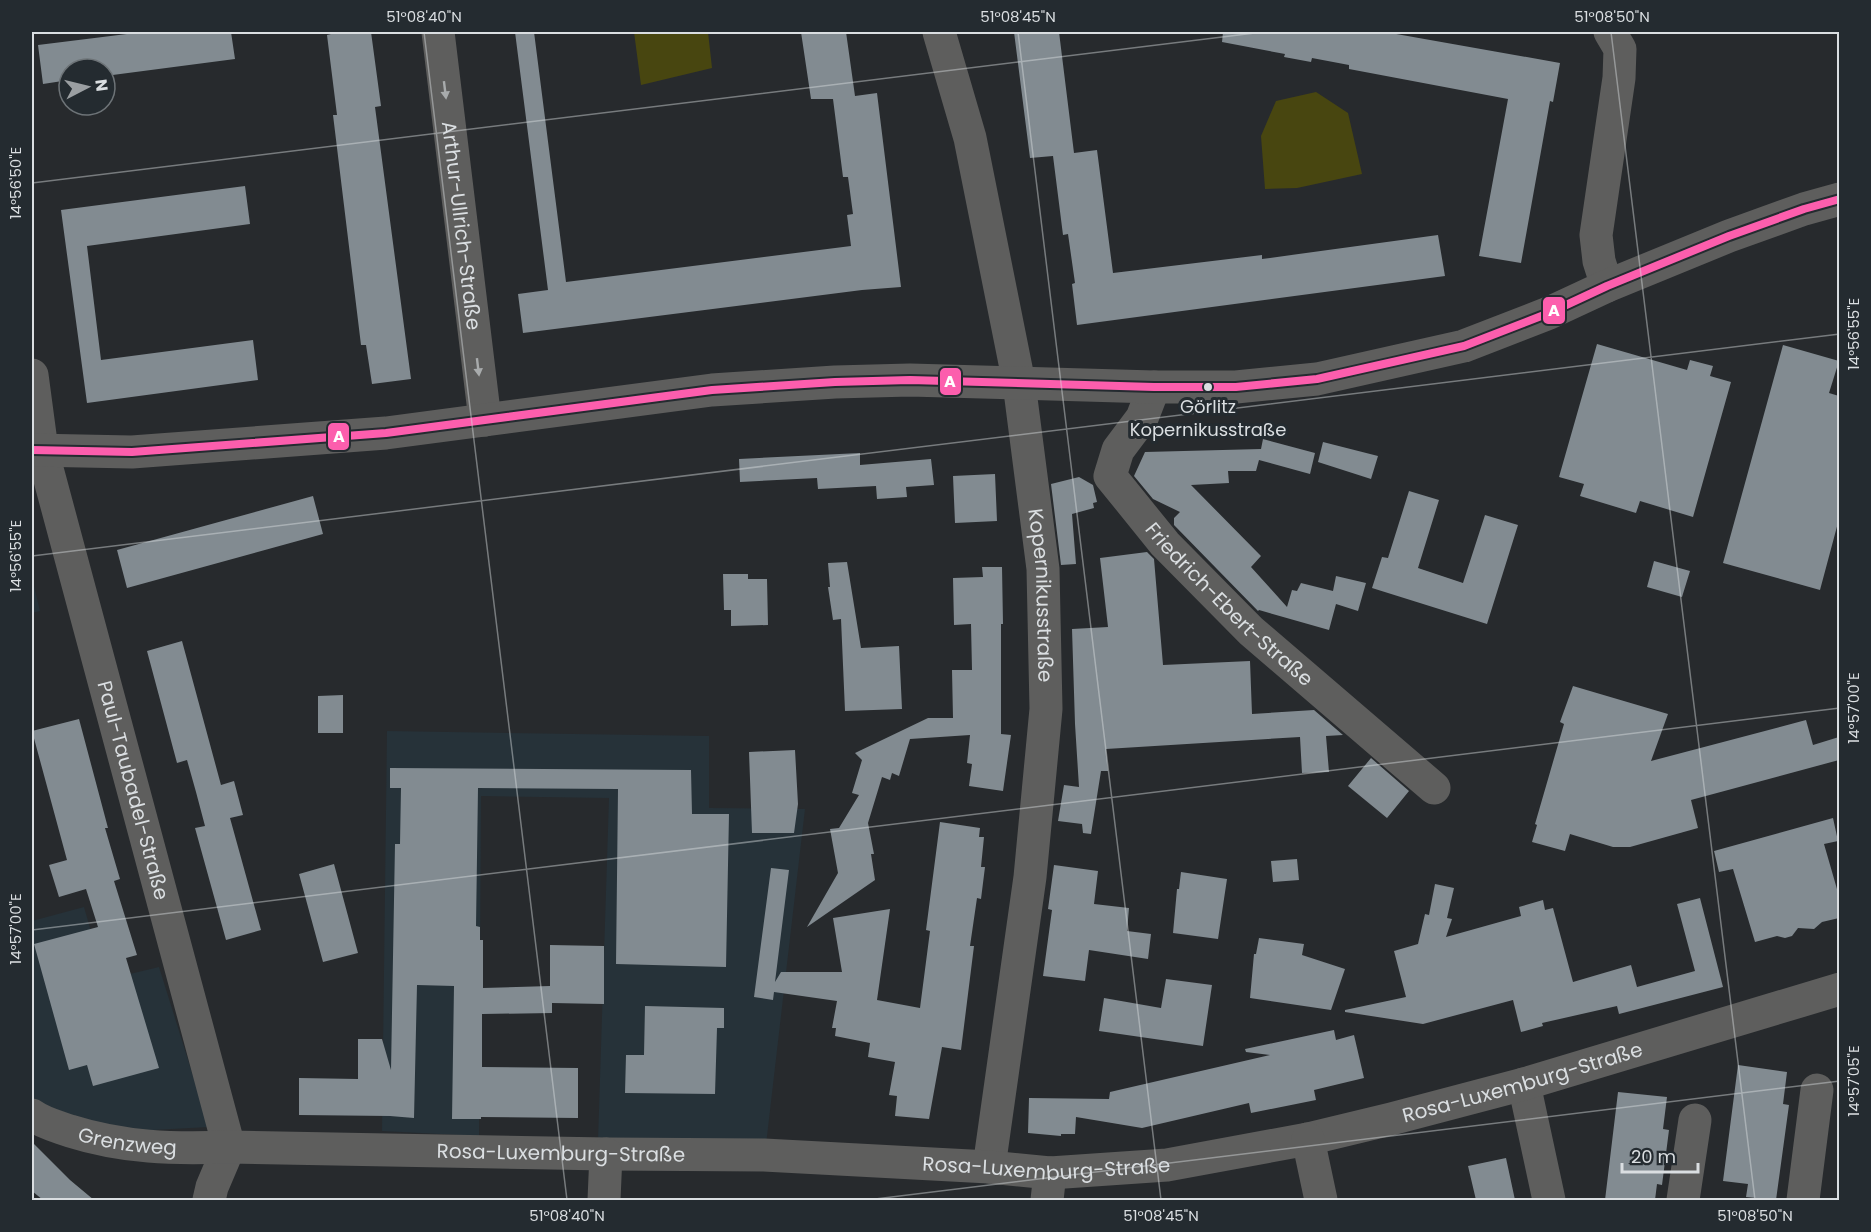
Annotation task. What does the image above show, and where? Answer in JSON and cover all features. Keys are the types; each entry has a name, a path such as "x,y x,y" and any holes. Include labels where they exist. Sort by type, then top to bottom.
{"street":[{"name":"Arthur-Ullrich-Straße","path":"438,32 485,420"},
{"name":"Kopernikusstraße","path":"939,32 970,138 1019,382 1043,569 1046,709 1030,878 989,1167"},
{"path":"1607,286 1599,261 1597,224 1619,78 1620,37"},
{"path":"37,450 132,452 386,433 712,390 856,381 910,380 1236,387 1317,379 1464,346 1549,313 1607,286 1729,236 1839,199"},
{"name":"Paul-Taubadel-Straße","path":"32,375 37,450 229,1147"},
{"name":"Friedrich-Ebert-Straße","path":"1154,387 1142,418 1119,450 1110,476 1165,544 1251,631 1434,788"},
{"name":"Rosa-Luxemburg-Straße","path":"229,1147 764,1155 989,1167 1049,1187 1308,1139 1524,1084 1839,989"},
{"path":"1524,1084 1549,1200"},
{"path":"1803,1200 1817,1090"},
{"name":"Grenzweg","path":"32,1115 40,1121 83,1135 131,1146 229,1147"},
{"path":"1683,1200 1695,1120"},
{"path":"1308,1139 1321,1200"},
{"path":"209,1200 229,1147"},
{"path":"604,1200 606,1154"}],"shaded area":[{"path":"634,32 708,32 712,68 641,85"},
{"path":"1316,92 1348,113 1362,174 1297,188 1265,189 1261,136 1276,101"},
{"path":"32,578 40,611 32,613"},
{"path":"387,731 709,736 709,808 805,809 766,1145 598,1141 609,798 481,796 479,1136 382,1131"},
{"path":"84,907 105,980 159,967 209,1127 134,1131 52,1113 32,1099 32,921"}],"building":[{"path":"143,32 231,32 235,59 117,74 117,57 57,57 57,82 43,84 38,45"},
{"path":"331,32 371,32 381,106 375,107 411,379 372,384 366,345 361,345 333,115 337,115 327,35"},
{"path":"515,32 534,32 566,282 851,246 847,215 853,214 848,177 843,177 833,99 811,99 801,32 846,32 855,96 877,93 901,287 523,333 518,294 548,290"},
{"path":"1014,32 1059,32 1074,153 1097,150 1113,273 1262,255 1262,259 1438,235 1445,276 1077,325 1072,284 1075,283 1068,234 1063,235 1053,156 1030,158"},
{"path":"1223,32 1385,32 1560,63 1553,102 1550,101 1521,263 1479,256 1508,99 1349,69 1349,65 1312,58 1311,62 1284,57 1285,54 1222,42"},
{"path":"245,186 250,224 87,246 101,360 253,340 258,380 87,403 61,210"},
{"path":"1597,344 1687,370 1690,360 1713,366 1710,376 1731,382 1693,517 1640,501 1636,513 1580,496 1584,484 1559,477"},
{"path":"1783,345 1839,361 1829,393 1839,396 1839,519 1820,590 1723,563"},
{"path":"1263,439 1315,453 1310,474 1259,460 1256,471 1228,471 1229,483 1191,485 1261,556 1251,567 1287,607 1292,590 1297,591 1301,583 1333,591 1336,576 1366,583 1358,611 1336,604 1329,630 1258,611 1174,525 1174,518 1180,512 1153,499 1134,476 1145,452 1261,449"},
{"path":"1323,442 1378,456 1371,479 1318,462"},
{"path":"860,453 860,465 931,459 934,485 906,487 907,497 877,499 876,486 818,489 817,478 740,482 739,459"},
{"path":"995,474 997,521 955,523 953,476"},
{"path":"1079,477 1093,485 1097,502 1093,503 1094,508 1072,514 1076,564 1061,565 1051,484"},
{"path":"1409,491 1439,500 1418,568 1463,583 1485,515 1518,525 1487,624 1372,588 1382,557 1388,558"},
{"path":"313,496 323,534 127,588 117,550"},
{"path":"1147,552 1154,559 1163,665 1250,661 1252,714 1314,710 1343,735 1326,736 1329,772 1302,773 1300,737 1106,749 1108,771 1101,771 1091,834 1083,833 1082,824 1058,821 1064,785 1079,787 1072,629 1108,627 1100,558"},
{"path":"1654,561 1690,571 1682,597 1647,587"},
{"path":"847,562 861,648 899,646 902,709 845,711 841,619 833,620 828,587 830,587 828,563"},
{"path":"982,567 1002,567 1001,734 1011,735 1003,791 969,786 972,764 967,763 970,735 910,739 899,776 892,773 890,780 882,777 868,823 874,854 871,854 875,880 807,927 838,873 830,829 839,828 859,795 852,793 862,760 855,753 928,718 953,718 952,670 972,670 971,624 954,625 953,578 983,577"},
{"path":"723,574 748,574 748,579 767,579 768,625 731,626 731,610 724,610"},
{"path":"182,641 221,785 234,781 243,815 230,818 261,930 226,940 195,828 205,826 196,792 187,760 177,763 147,651"},
{"path":"1573,686 1668,714 1651,761 1806,720 1813,745 1839,737 1839,760 1691,800 1698,828 1630,847 1613,847 1570,834 1565,851 1532,842 1537,825 1535,824 1564,724 1560,722"},
{"path":"343,695 343,733 318,733 318,696"},
{"path":"79,719 108,828 105,828 120,879 114,881 137,955 126,958 159,1068 93,1086 87,1065 69,1070 34,944 98,927 86,889 59,897 49,865 67,860 32,731"},
{"path":"795,750 798,804 794,833 752,833 749,752"},
{"path":"1371,758 1409,791 1387,818 1348,786"},
{"path":"390,768 691,770 692,814 729,814 726,967 616,964 618,789 478,788 476,926 480,927 480,940 483,940 483,988 550,986 550,945 604,946 604,1004 552,1003 552,1013 482,1014 482,1067 578,1068 578,1118 452,1119 454,986 417,985 414,1118 299,1115 299,1078 358,1079 358,1039 382,1039 391,1070 395,844 400,844 401,788 390,788"},
{"path":"1833,818 1838,841 1824,844 1839,896 1839,918 1822,922 1814,929 1798,928 1792,936 1785,938 1777,936 1755,942 1733,869 1719,872 1714,851"},
{"path":"940,822 980,828 979,837 984,837 981,867 985,867 981,899 977,898 970,946 974,946 961,1050 942,1047 929,1119 895,1116 897,1096 889,1095 895,1062 868,1057 870,1043 835,1036 836,1028 832,1028 837,1001 774,992 773,1000 754,997 771,868 789,870 775,982 781,972 842,972 833,918 890,909 877,1000 920,1008 930,931 926,930"},
{"path":"1297,859 1299,880 1273,882 1271,861"},
{"path":"334,864 358,953 323,962 299,874"},
{"path":"1054,865 1098,871 1094,904 1129,908 1127,931 1151,934 1148,959 1089,950 1085,981 1043,976 1052,910 1048,909"},
{"path":"1181,872 1227,879 1218,939 1173,933"},
{"path":"1435,884 1454,888 1447,918 1452,919 1446,937 1521,916 1519,907 1543,900 1545,910 1553,908 1573,982 1631,965 1637,987 1695,971 1677,904 1700,898 1723,987 1619,1014 1617,1006 1542,1023 1543,1026 1521,1032 1513,1000 1423,1024 1345,1012 1345,1010 1406,997 1394,951 1418,944 1425,914 1429,915"},
{"path":"1259,938 1304,944 1302,955 1345,969 1331,1010 1250,998 1254,954 1256,954"},
{"path":"1166,979 1212,985 1203,1046 1099,1031 1104,998 1161,1008"},
{"path":"645,1006 724,1008 724,1028 717,1028 715,1094 625,1093 626,1055 644,1055"},
{"path":"1334,1030 1336,1040 1354,1035 1364,1078 1314,1090 1316,1100 1251,1113 1249,1103 1142,1128 1076,1117 1075,1134 1061,1134 1061,1136 1028,1133 1029,1098 1109,1099 1110,1092 1270,1055 1246,1052 1245,1049"},
{"path":"1738,1065 1787,1072 1783,1104 1789,1105 1776,1200 1746,1197 1748,1184 1723,1181"},
{"path":"1618,1092 1667,1097 1663,1129 1669,1130 1662,1185 1657,1184 1655,1200 1605,1200"},
{"path":"32,1142 94,1200 43,1200 32,1191"},
{"path":"1506,1158 1515,1200 1476,1200 1468,1166"}],"transit line":[{"name":"A","path":"32,450 132,452 386,433 712,390 835,382 910,380 1236,387 1317,379 1464,346 1549,313 1607,286 1729,236 1804,209 1840,199"}],"place":[{"name":"Görlitz Kopernikusstraße","path":"1208,387"}]}
